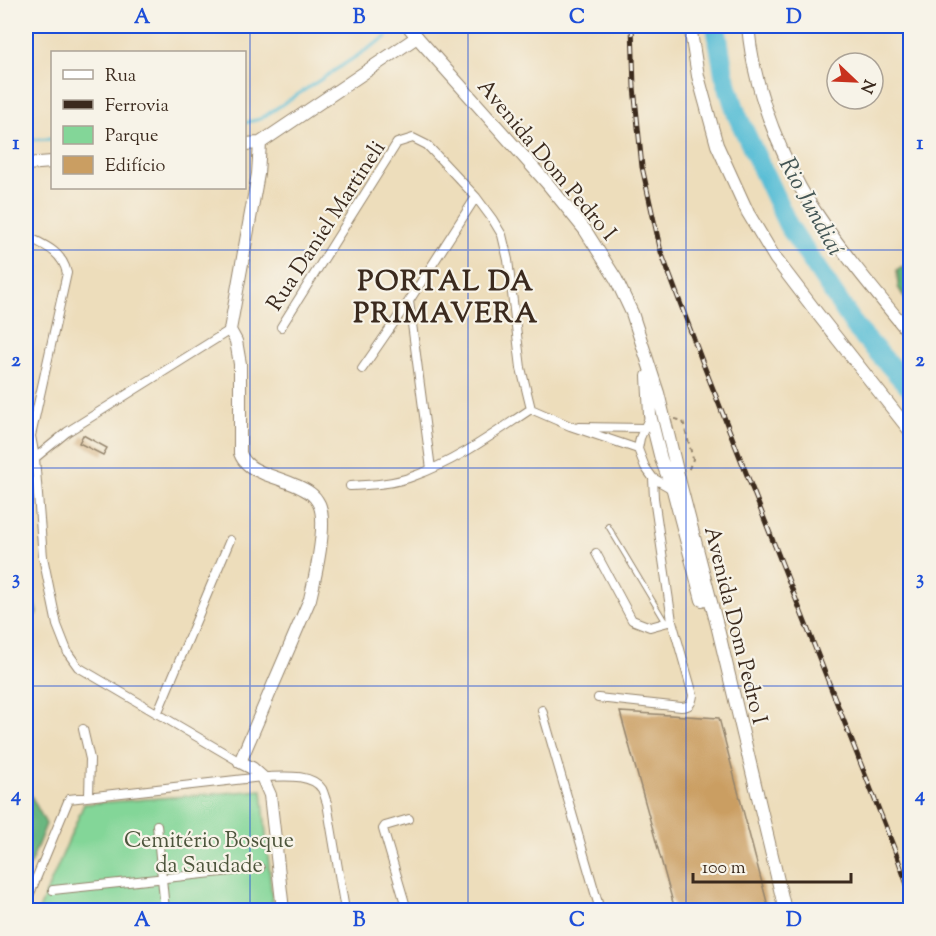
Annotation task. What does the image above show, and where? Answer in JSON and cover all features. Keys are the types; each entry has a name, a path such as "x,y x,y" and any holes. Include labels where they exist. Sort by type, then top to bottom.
{"main road":[{"name":"Avenida Dom Pedro I","path":"408,26 547,183 585,230 616,279 632,313 658,393 711,633 778,910"},
{"path":"690,26 698,76 717,145 748,213 776,258 910,431"},
{"path":"748,26 750,47 761,94 778,140 800,188 827,230 910,334"},
{"path":"246,144 260,143 417,37"},
{"path":"260,143 258,174 230,330 236,341 240,364 240,453 243,460 253,469 310,493 319,503 322,516 316,574 310,599 240,762 252,768 262,777 270,795 282,910"},
{"path":"26,165 51,162"},
{"name":"Avenida Dom Pedro I","path":"645,351 650,415 661,459 679,490 718,628 785,910"}],"street":[{"path":"104,26 125,26"},
{"name":"Rua Daniel Martineli","path":"280,327 397,144 413,138 427,145 476,197 502,235 508,260 522,368 531,409"},
{"path":"362,369 476,197"},
{"path":"26,236 54,250 65,264 67,273 31,436 35,458 43,557 57,625 68,653 78,667 240,762"},
{"path":"409,301 432,469"},
{"path":"35,458 67,432 230,330"},
{"path":"658,393 640,438 638,449 645,467 653,478 679,490"},
{"path":"350,486 370,485 412,477 432,469 459,456 531,409 570,426 638,449"},
{"path":"570,426 644,428"},
{"path":"598,698 681,708 690,705 693,695 669,622 653,478"},
{"path":"157,714 230,540"},
{"path":"596,553 632,620 650,627 669,622"},
{"path":"542,710 600,910"},
{"path":"83,729 90,759 89,796"},
{"path":"26,903 69,799 262,777 294,777 310,779 321,788 327,802 345,910"},
{"path":"406,910 382,829 409,819"},
{"path":"157,825 165,910"},
{"path":"53,890 260,868"}],"lane":[{"path":"608,526 669,622"}],"path":[{"path":"663,416 683,421 693,459 679,490"}],"green space":[{"path":"910,263 910,307 898,287 897,270"},
{"path":"26,575 37,613 26,625"},
{"path":"26,786 46,824 26,875"},
{"name":"Cemitério Bosque da Saudade","path":"262,790 273,910 39,910 84,804"}],"building":[{"path":"83,435 107,448 103,455 79,443"},
{"path":"620,712 719,718 769,910 675,910"}],"waterway":[{"name":"Rio Jundiaí","path":"716,26 724,74 737,115 788,225 857,329 910,388"},
{"path":"246,122 260,119 386,37"},
{"path":"26,140 51,139"}],"railway":[{"path":"632,26 634,87 642,167 661,252 910,893"}],"district":[{"name":"PORTAL DA PRIMAVERA","path":"446,296"}]}
